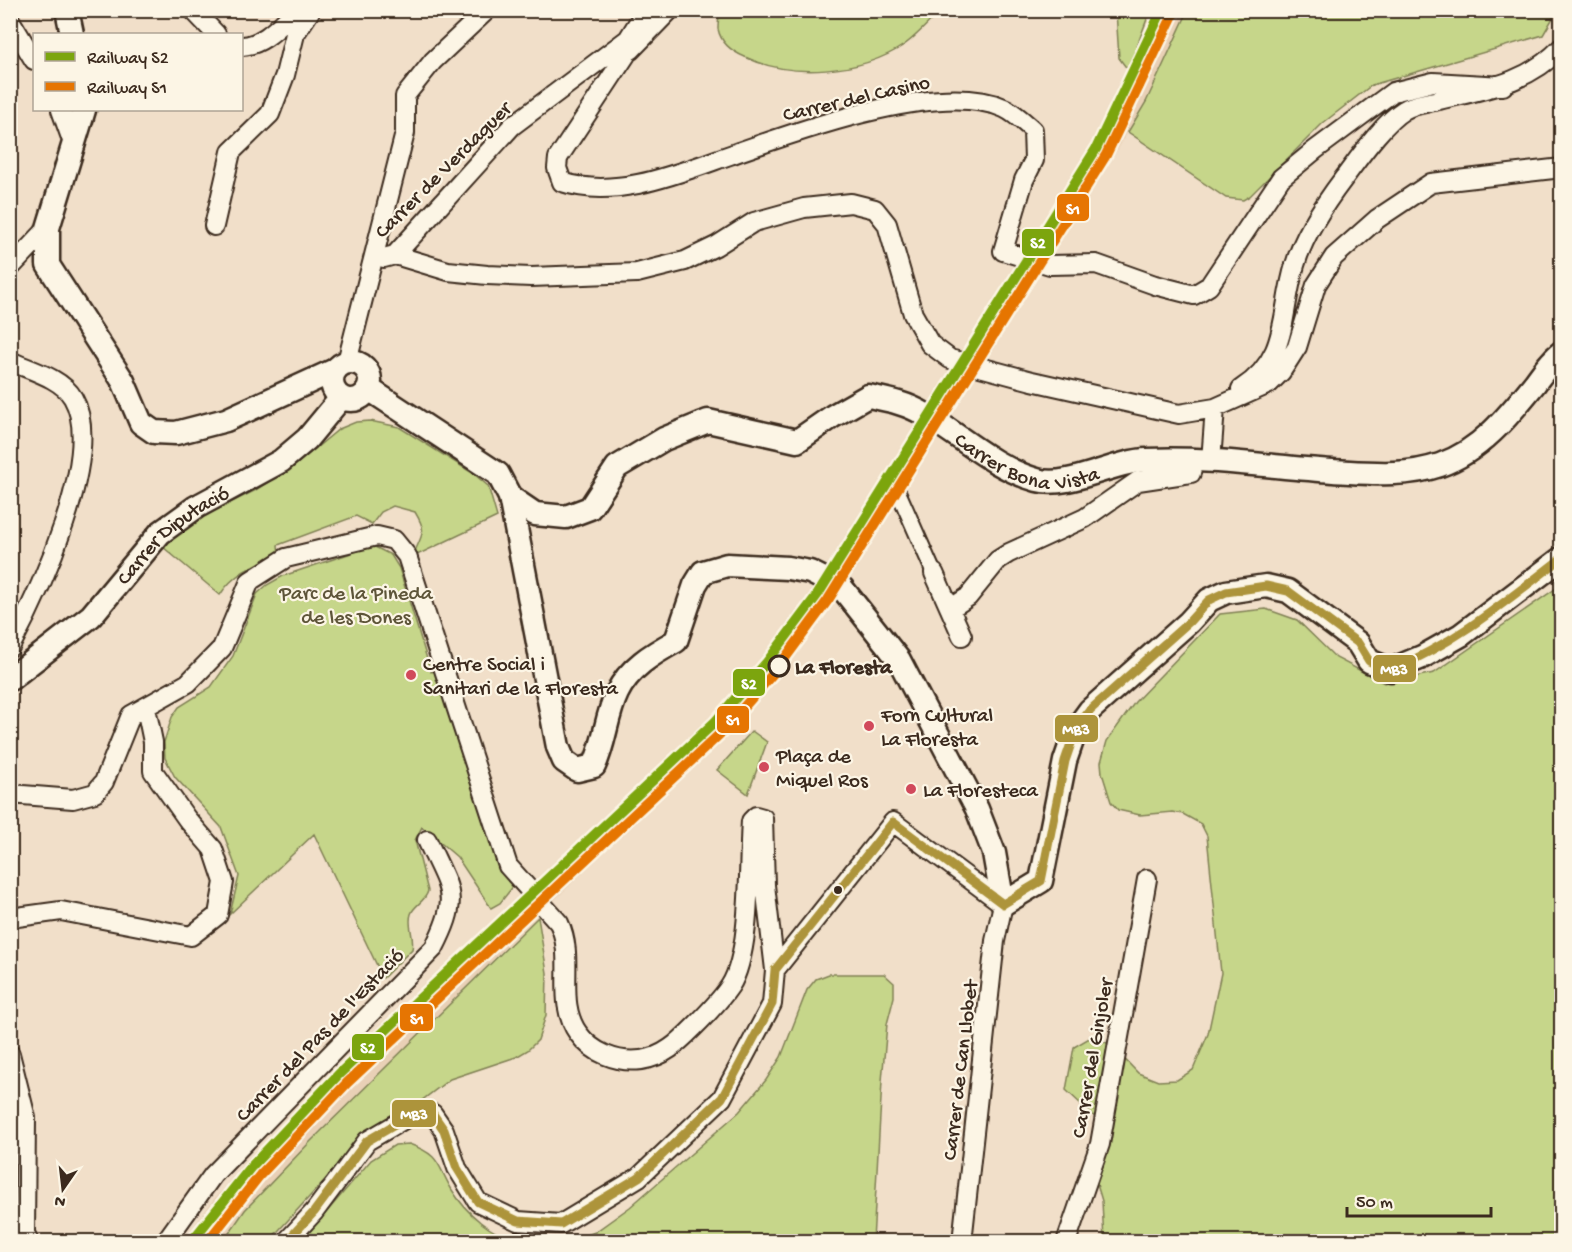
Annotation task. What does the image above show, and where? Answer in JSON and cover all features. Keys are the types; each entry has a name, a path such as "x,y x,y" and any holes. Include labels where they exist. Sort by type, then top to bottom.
{"street":[{"path":"67,10 72,33"},
{"path":"193,10 215,33"},
{"path":"243,46 252,45 266,38 297,10"},
{"path":"214,226 231,152 270,114 285,75 295,34 311,10"},
{"path":"84,111 48,228 48,265 123,381 141,423 154,432 176,433 226,420 341,366 358,363 365,368 370,378 369,389 356,400 341,398 332,385 341,366 374,261 405,133 405,96 433,61 487,10"},
{"name":"Carrer de Verdaguer","path":"374,261 395,255 512,126 627,47 646,10"},
{"path":"627,47 670,10"},
{"path":"10,21 33,58"},
{"name":"Carrer del Casino","path":"627,47 558,158 557,168 562,183 596,189 657,179 785,136 874,112 939,98 979,102 1003,107 1033,130 1034,160 1024,180 1003,251 1050,265 1096,264 1155,285 1194,295 1209,286 1281,178 1393,92 1433,82 1503,86"},
{"path":"950,609 968,597 999,560 1009,553 1085,518 1138,481 1155,476 1191,473 1202,461 1215,408 1254,381 1268,366 1278,348 1295,264 1306,236 1344,177 1382,130 1404,109 1503,86 1536,70 1562,47"},
{"path":"61,111 74,146"},
{"path":"395,255 448,271 487,275 531,277 638,273 685,261 716,246 754,222 804,208 851,203 875,209 887,224 913,314 930,344 950,359 1032,381 1179,414 1215,408 1269,384 1281,372 1298,347 1316,285 1324,270 1353,238 1431,183 1562,168"},
{"path":"10,268 48,228"},
{"name":"Carrer Bona Vista","path":"510,497 535,514 566,517 590,508 617,467 664,439 708,421 797,441 833,416 868,396 901,403 924,414 990,458 1040,481 1056,481 1133,461 1202,461 1367,474 1406,473 1442,464 1468,450 1501,424 1562,352"},
{"path":"10,361 61,385 73,398 81,427 80,463 57,547 10,646"},
{"path":"369,389 498,474 510,497 558,747 564,761 577,770 594,766 603,748 616,695 628,675 648,657 676,641 695,585 703,572 727,565 788,567 810,572 842,588 898,660 977,809 994,853 1003,904"},
{"name":"Carrer Diputació","path":"10,679 90,616 169,526 196,507 281,461 308,439 341,398"},
{"path":"896,487 962,636"},
{"path":"10,794 73,800 95,793 104,782 131,715 188,683 222,648 250,581 286,558 377,536 394,540 407,556 508,866 553,916 564,934 567,946 567,1010 578,1033 596,1050 619,1060 643,1060 665,1053 704,1017 730,986 742,952 751,821 756,816 763,818 765,885 775,970 772,1004 722,1098 639,1176 561,1224 519,1221 478,1202 457,1168 444,1130 433,1114 415,1113 367,1140 314,1212 286,1242"},
{"path":"1003,904 1041,881 1065,761 1070,742 1081,721 1102,698 1189,622 1209,600 1226,592 1266,586 1288,591 1359,643 1369,661 1391,670 1461,635 1562,558"},
{"path":"10,620 22,615 33,599"},
{"path":"10,918 61,911 191,936 218,915 224,882 213,849 153,771 153,742 146,708"},
{"path":"775,970 893,822 1003,904"},
{"name":"Carrer del Pas de l'Estació","path":"165,1242 213,1175 434,948 450,914 450,892 427,840"},
{"name":"Carrer del Ginjoler","path":"1066,1242 1100,1144 1147,879"},
{"name":"Carrer de Can Llobet","path":"962,1242 995,942 1003,904"},
{"path":"10,1054 26,1118 25,1233 29,1242"}],"shaded area":[{"path":"1150,11 1188,11 1146,102 1112,159 1091,147 1128,70"},
{"path":"816,591 829,601 792,656 738,720 311,1140 245,1210 223,1241 182,1242 214,1199 296,1112 534,882 721,710"}],"green space":[{"path":"719,10 940,11 909,41 887,55 847,67 804,71 763,64 732,50 725,43 718,29"},
{"path":"1188,10 1557,11 1543,35 1372,85 1323,123 1250,196 1243,200 1226,198 1128,132 1146,102"},
{"path":"1116,11 1150,11 1128,70 1119,58"},
{"path":"370,421 399,427 474,474 488,486 497,517 417,555 415,551 422,527 415,512 393,506 381,512 372,524 356,516 278,545 279,554 239,575 220,595 163,547 177,533 198,519 254,491 298,463 339,429 356,422"},
{"name":"Parc de la Pineda de les Dones","path":"375,547 391,555 399,568 431,672 437,671 515,884 500,903 491,908 457,857 422,827 415,840 428,891 411,914 412,949 383,978 314,834 230,914 239,876 221,827 175,777 165,758 164,742 172,717 179,707 211,687 233,656 257,594 283,576"},
{"path":"1561,585 1561,1241 1104,1241 1102,1201 1096,1181 1096,1118 1066,1090 1074,1047 1091,1037 1110,1044 1138,1073 1158,1081 1177,1080 1193,1070 1208,1034 1221,973 1207,836 1201,824 1183,814 1173,812 1140,815 1118,810 1111,802 1102,773 1101,762 1107,741 1135,702 1220,614 1266,609 1297,620 1336,658 1384,683 1434,673"},
{"path":"752,731 767,742 748,794 717,770"},
{"path":"538,917 547,973 546,1015 538,1040 516,1057 450,1079 417,1104 369,1129 357,1138 342,1161 269,1241 223,1242 245,1210 311,1141"},
{"path":"829,974 884,974 894,983 894,997 887,1024 882,1081 873,1241 571,1241 595,1232 630,1207 739,1112 766,1080 781,1057 807,990 816,979"},
{"path":"409,1144 433,1157 458,1199 472,1215 499,1234 519,1241 301,1242 371,1160 395,1145"}],"rail line":[{"name":"S2","path":"191,1242 251,1167 339,1074 715,722 767,662 818,594 1096,149 1162,10"},
{"name":"S1","path":"207,1242 260,1175 347,1083 723,731 777,669 828,600 1106,155 1173,15"}],"transit line":[{"name":"MB3","path":"1003,904 1041,881 1065,761 1076,729 1090,710 1189,622 1209,600 1226,592 1266,586 1288,591 1358,643 1369,661 1391,670 1459,634 1562,558"},
{"name":"MB3","path":"893,822 1003,904"},
{"name":"MB3","path":"775,970 893,822"},
{"name":"MB3","path":"286,1242 314,1212 367,1141 415,1113 433,1114 444,1130 457,1168 478,1202 518,1221 561,1224 639,1177 722,1098 772,1004 775,970"}],"place":[{"name":"La Floresta","path":"779,666"},
{"name":"Centre Social i Sanitari de la Floresta","path":"411,675"},
{"name":"Forn Cultural La Floresta","path":"869,726"},
{"name":"Plaça de Miquel Ros","path":"764,767"},
{"name":"La Floresteca","path":"911,789"}]}
